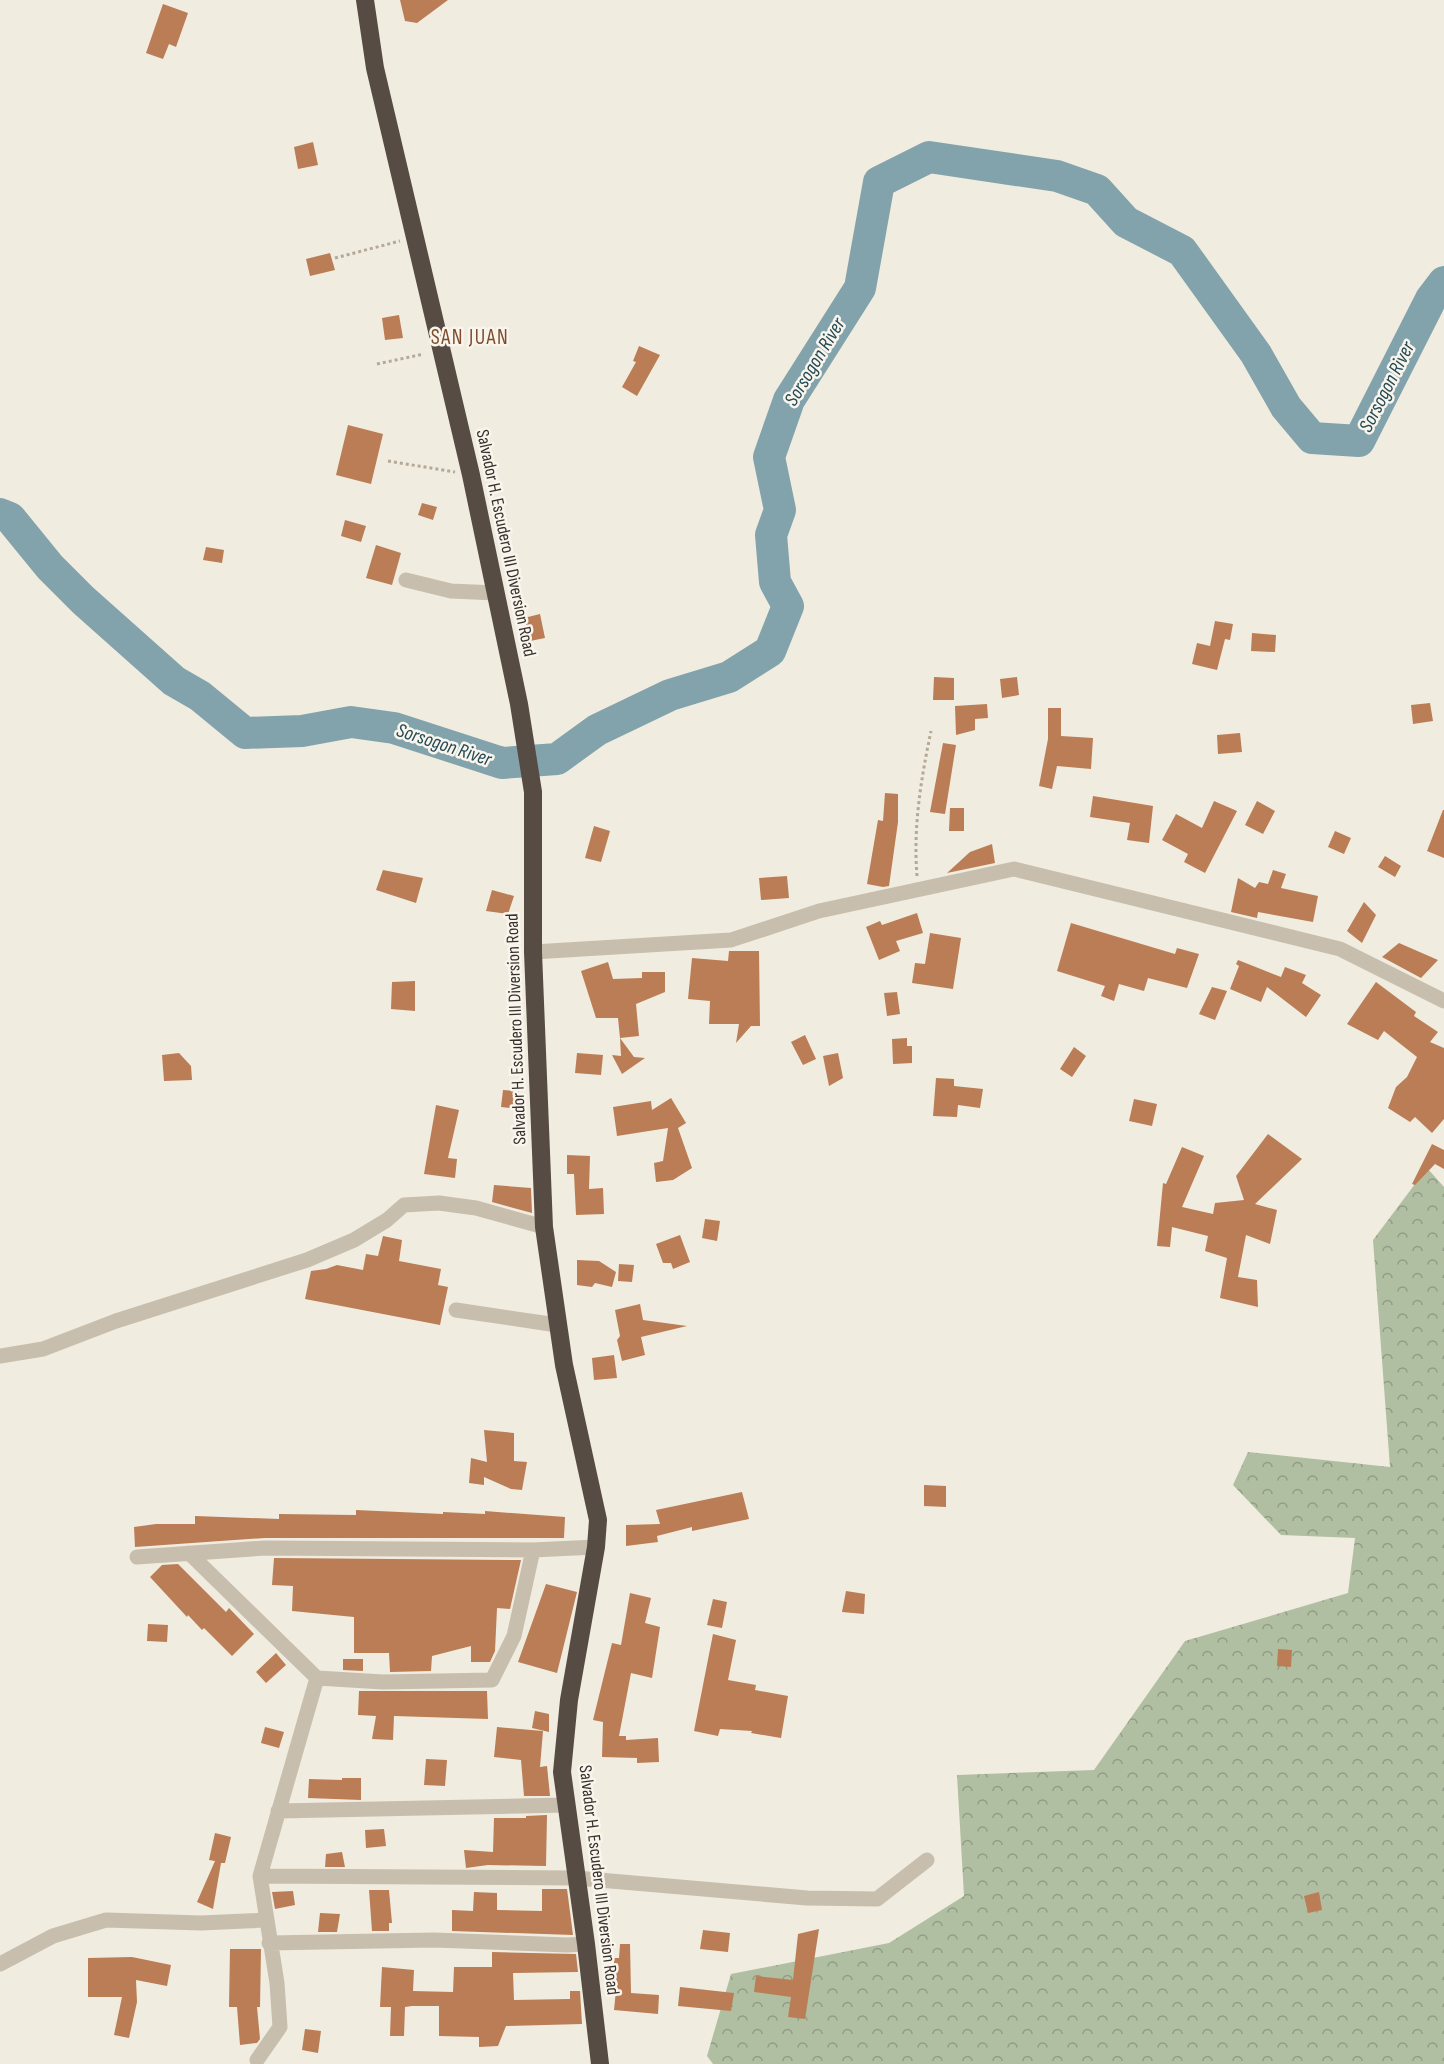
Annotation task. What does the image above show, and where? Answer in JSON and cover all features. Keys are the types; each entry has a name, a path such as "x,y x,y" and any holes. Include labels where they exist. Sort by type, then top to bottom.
{"highway":[{"name":"Salvador H. Escudero III Diversion Road","path":"365,0 375,68 391,129 413,237 471,475 519,704 533,792 533,952 544,1227 557,1325 598,1520 596,1546 569,1700 562,1772 600,2064"}],"street":[{"path":"406,580 451,591 496,593"},
{"path":"533,952 731,940 819,911 1014,869 1340,949 1444,1001"},
{"path":"0,1356 43,1349 116,1322 307,1260 354,1240 387,1220 404,1205 439,1203 476,1208 544,1227"},
{"path":"456,1310 557,1325"},
{"path":"138,1557 265,1548 533,1550 596,1546"},
{"path":"189,1553 317,1678 383,1682 492,1680 514,1636 533,1550"},
{"path":"257,2060 280,2027 277,1983 265,1920 260,1876 317,1678"},
{"path":"278,1811 566,1805"},
{"path":"260,1876 576,1878 807,1898 877,1899 927,1860"},
{"path":"0,1964 53,1936 106,1920 201,1923 265,1920"},
{"path":"269,1942 434,1940 586,1944"}],"path":[{"path":"334,258 413,237"},
{"path":"377,364 441,350"},
{"path":"388,461 471,475"},
{"path":"918,890 914,846 920,782 931,731"}],"green space":[{"path":"1427,1168 1444,1187 1444,2064 713,2064 707,2056 731,1974 889,1943 964,1896 957,1775 1094,1770 1185,1641 1348,1593 1355,1538 1281,1535 1233,1485 1248,1452 1390,1467 1373,1240"}],"building":[{"path":"400,0 448,0 417,23 405,21"},
{"path":"163,4 188,13 176,47 169,44 163,59 146,53"},
{"path":"313,142 318,165 298,169 294,147"},
{"path":"330,253 335,270 310,276 306,259"},
{"path":"399,315 403,338 385,340 382,318"},
{"path":"639,346 660,355 637,396 622,387 636,362 633,361"},
{"path":"348,425 383,434 371,484 336,475"},
{"path":"422,503 437,507 433,520 418,515"},
{"path":"345,520 366,526 361,542 341,536"},
{"path":"376,545 401,553 392,585 366,578"},
{"path":"206,547 224,550 222,563 203,560"},
{"path":"540,614 545,638 530,641 524,618"},
{"path":"1215,621 1233,624 1230,640 1225,639 1217,670 1192,664 1197,643 1210,646"},
{"path":"1252,633 1276,635 1275,652 1251,651"},
{"path":"934,677 954,678 954,700 933,700"},
{"path":"1017,677 1019,695 1002,698 1000,679"},
{"path":"1430,703 1433,721 1413,724 1411,705"},
{"path":"987,704 988,718 975,719 975,730 956,735 955,706"},
{"path":"1048,708 1061,708 1061,736 1093,738 1091,769 1057,766 1052,789 1039,786 1048,739"},
{"path":"1240,733 1242,752 1218,754 1217,735"},
{"path":"943,743 956,745 945,814 930,812"},
{"path":"885,793 898,794 898,822 889,886 883,887 867,884 878,820 883,821"},
{"path":"1093,796 1153,806 1149,843 1127,840 1130,823 1090,817"},
{"path":"1214,801 1237,811 1205,873 1184,862 1188,854 1162,840 1176,814 1202,828"},
{"path":"1257,801 1275,811 1263,834 1245,825"},
{"path":"950,808 964,808 964,831 949,831"},
{"path":"1444,810 1444,858 1427,851"},
{"path":"594,826 610,831 601,862 585,858"},
{"path":"1335,831 1351,838 1344,854 1328,847"},
{"path":"992,844 995,863 947,873 970,852"},
{"path":"1385,856 1401,866 1395,877 1378,867"},
{"path":"383,870 423,878 416,903 376,890"},
{"path":"1273,870 1286,874 1281,888 1318,896 1313,922 1258,912 1257,918 1231,912 1238,878 1255,888 1259,882 1268,884"},
{"path":"787,876 789,898 761,900 759,878"},
{"path":"492,890 514,896 508,914 486,911"},
{"path":"1364,902 1376,915 1362,943 1347,931"},
{"path":"917,913 923,933 896,941 900,951 879,960 866,927 880,921 882,925"},
{"path":"1071,923 1175,954 1177,948 1199,954 1187,988 1148,978 1144,991 1119,984 1114,1001 1101,996 1105,986 1057,971"},
{"path":"930,933 961,938 953,989 912,983 915,963 925,964"},
{"path":"1399,943 1438,960 1421,978 1382,957"},
{"path":"729,951 759,951 760,1026 751,1026 736,1043 739,1024 709,1024 710,1001 688,999 692,958 728,961"},
{"path":"1238,960 1281,977 1285,967 1306,975 1302,983 1321,995 1306,1017 1267,987 1261,1002 1230,989 1239,966 1236,964"},
{"path":"608,962 613,979 642,978 642,972 665,972 665,992 636,1004 639,1036 620,1038 618,1018 596,1018 581,971"},
{"path":"415,981 415,1011 391,1009 392,982"},
{"path":"1376,982 1416,1012 1414,1016 1438,1032 1430,1042 1444,1048 1444,1119 1432,1133 1415,1117 1410,1122 1388,1108 1396,1087 1407,1077 1417,1057 1384,1031 1378,1040 1347,1024"},
{"path":"1212,987 1227,991 1215,1020 1199,1014"},
{"path":"897,992 900,1014 887,1016 884,993"},
{"path":"805,1035 816,1059 803,1065 791,1042"},
{"path":"620,1038 634,1057 645,1058 622,1074 612,1055 621,1056"},
{"path":"907,1038 907,1046 912,1046 912,1063 893,1064 892,1039"},
{"path":"1074,1047 1086,1056 1072,1077 1060,1069"},
{"path":"179,1053 191,1066 192,1080 164,1081 162,1055"},
{"path":"577,1053 603,1055 601,1075 575,1073"},
{"path":"838,1053 843,1078 829,1086 823,1056"},
{"path":"936,1078 954,1079 954,1086 983,1089 980,1108 958,1105 957,1117 933,1116"},
{"path":"503,1090 519,1091 518,1109 501,1107"},
{"path":"671,1098 686,1123 678,1128 692,1168 673,1180 656,1182 654,1163 663,1161 668,1128 617,1136 613,1107 651,1101 652,1110"},
{"path":"1134,1099 1157,1104 1152,1126 1129,1121"},
{"path":"436,1105 459,1110 448,1158 457,1159 455,1178 424,1174"},
{"path":"1268,1134 1302,1159 1255,1204 1277,1210 1270,1244 1246,1235 1238,1277 1257,1280 1258,1307 1220,1298 1227,1258 1205,1251 1208,1236 1172,1227 1170,1247 1157,1246 1163,1183 1166,1184 1182,1147 1204,1156 1182,1207 1213,1214 1215,1203 1244,1200 1236,1176"},
{"path":"1432,1144 1444,1150 1444,1169 1435,1164 1415,1185 1412,1184"},
{"path":"567,1155 590,1156 589,1189 603,1188 604,1214 576,1215 574,1174 567,1174"},
{"path":"494,1185 531,1188 532,1213 492,1202"},
{"path":"705,1219 720,1221 717,1241 702,1238"},
{"path":"680,1235 690,1262 673,1269 671,1263 663,1263 656,1244"},
{"path":"383,1236 402,1240 399,1261 441,1269 438,1285 448,1287 440,1325 305,1299 311,1271 337,1265 363,1270 366,1254 378,1256"},
{"path":"577,1260 599,1261 616,1272 612,1287 595,1283 592,1287 577,1285"},
{"path":"619,1264 634,1265 632,1282 618,1281"},
{"path":"640,1304 643,1320 687,1326 641,1337 645,1355 622,1361 617,1340 620,1336 615,1310"},
{"path":"614,1355 617,1378 594,1380 592,1358"},
{"path":"484,1430 514,1433 514,1461 527,1462 522,1490 511,1489 484,1477 484,1485 469,1483 471,1458 487,1462"},
{"path":"924,1485 946,1486 946,1507 924,1506"},
{"path":"742,1492 749,1519 692,1531 692,1527 657,1536 658,1542 626,1546 626,1525 660,1524 656,1510"},
{"path":"356,1510 443,1514 443,1512 485,1514 485,1511 565,1517 564,1538 265,1538 135,1547 134,1527 156,1524 195,1524 195,1516 279,1519 279,1514 356,1515"},
{"path":"274,1558 521,1560 510,1609 497,1608 495,1651 490,1662 471,1662 471,1646 432,1656 431,1671 390,1672 389,1653 354,1653 354,1617 292,1611 293,1586 272,1585"},
{"path":"178,1564 226,1612 229,1608 254,1634 232,1656 204,1628 202,1630 188,1615 187,1617 150,1577 162,1565"},
{"path":"546,1584 577,1592 557,1673 518,1662"},
{"path":"846,1591 865,1594 864,1614 842,1612"},
{"path":"630,1593 651,1598 645,1623 660,1627 652,1678 631,1673 619,1736 626,1736 626,1740 658,1738 659,1762 637,1763 637,1758 602,1757 603,1722 593,1720 612,1643 621,1645"},
{"path":"713,1599 727,1602 722,1628 707,1625"},
{"path":"148,1624 168,1625 167,1642 147,1641"},
{"path":"713,1634 736,1640 728,1680 756,1685 755,1690 788,1696 781,1738 751,1733 752,1731 720,1729 718,1736 694,1731"},
{"path":"1278,1649 1292,1650 1291,1667 1277,1666"},
{"path":"276,1653 286,1665 266,1683 256,1672"},
{"path":"343,1659 363,1659 363,1671 343,1670"},
{"path":"359,1691 487,1691 488,1719 394,1716 393,1740 372,1739 376,1716 358,1715"},
{"path":"535,1711 549,1714 549,1732 532,1728"},
{"path":"265,1727 284,1732 279,1748 261,1743"},
{"path":"497,1727 543,1731 540,1767 547,1766 550,1796 524,1796 521,1760 494,1757"},
{"path":"426,1759 447,1760 445,1786 424,1785"},
{"path":"342,1778 361,1778 361,1800 308,1798 309,1779 342,1780"},
{"path":"547,1815 546,1866 488,1865 466,1868 464,1850 493,1852 494,1818 526,1818 526,1816"},
{"path":"384,1829 386,1846 366,1848 365,1830"},
{"path":"215,1833 231,1837 225,1863 221,1863 213,1909 197,1902 215,1861 209,1860"},
{"path":"342,1852 345,1867 325,1867 326,1854"},
{"path":"542,1889 567,1889 573,1935 452,1931 452,1910 473,1911 474,1892 497,1893 497,1910 542,1911"},
{"path":"369,1890 389,1890 392,1923 389,1923 389,1931 372,1931"},
{"path":"293,1891 295,1905 275,1909 272,1892"},
{"path":"1319,1892 1322,1910 1308,1913 1304,1896"},
{"path":"320,1913 340,1914 337,1932 318,1932"},
{"path":"819,1929 805,2019 788,2017 791,1997 754,1992 756,1976 793,1980 798,1934"},
{"path":"703,1930 730,1933 728,1952 700,1949"},
{"path":"620,1944 630,1944 631,1993 659,1995 658,2014 614,2010 617,1980 614,1980 614,1958 619,1958"},
{"path":"230,1949 261,1949 260,2007 257,2007 260,2039 257,2043 240,2045 237,2007 229,2007"},
{"path":"492,1952 576,1954 578,1972 513,1973 514,2000 570,1999 570,1991 580,1991 582,2024 506,2026 498,2046 479,2047 479,2037 439,2036 439,2006 412,2006 405,2007 404,2036 390,2036 391,2007 380,2007 382,1967 414,1970 413,1991 453,1992 454,1967 492,1967"},
{"path":"132,1957 171,1965 167,1986 136,1980 137,2002 129,2038 114,2035 122,1997 88,1997 88,1958"},
{"path":"680,1987 734,1993 731,2011 678,2006"},
{"path":"305,2029 321,2031 318,2053 302,2050"}],"waterway":[{"name":"Sorsogon River","path":"0,514 10,518 50,567 83,600 174,681 200,696 245,733 302,731 351,722 394,728 502,763 557,759 597,730 670,695 729,677 770,651 788,606 775,582 771,535 780,510 769,457 789,400 860,288 879,182 929,157 1057,176 1097,190 1126,222 1182,251 1256,354 1286,407 1312,438 1359,441 1431,299 1444,282"}],"district":[{"name":"SAN JUAN","path":"470,337"}]}
